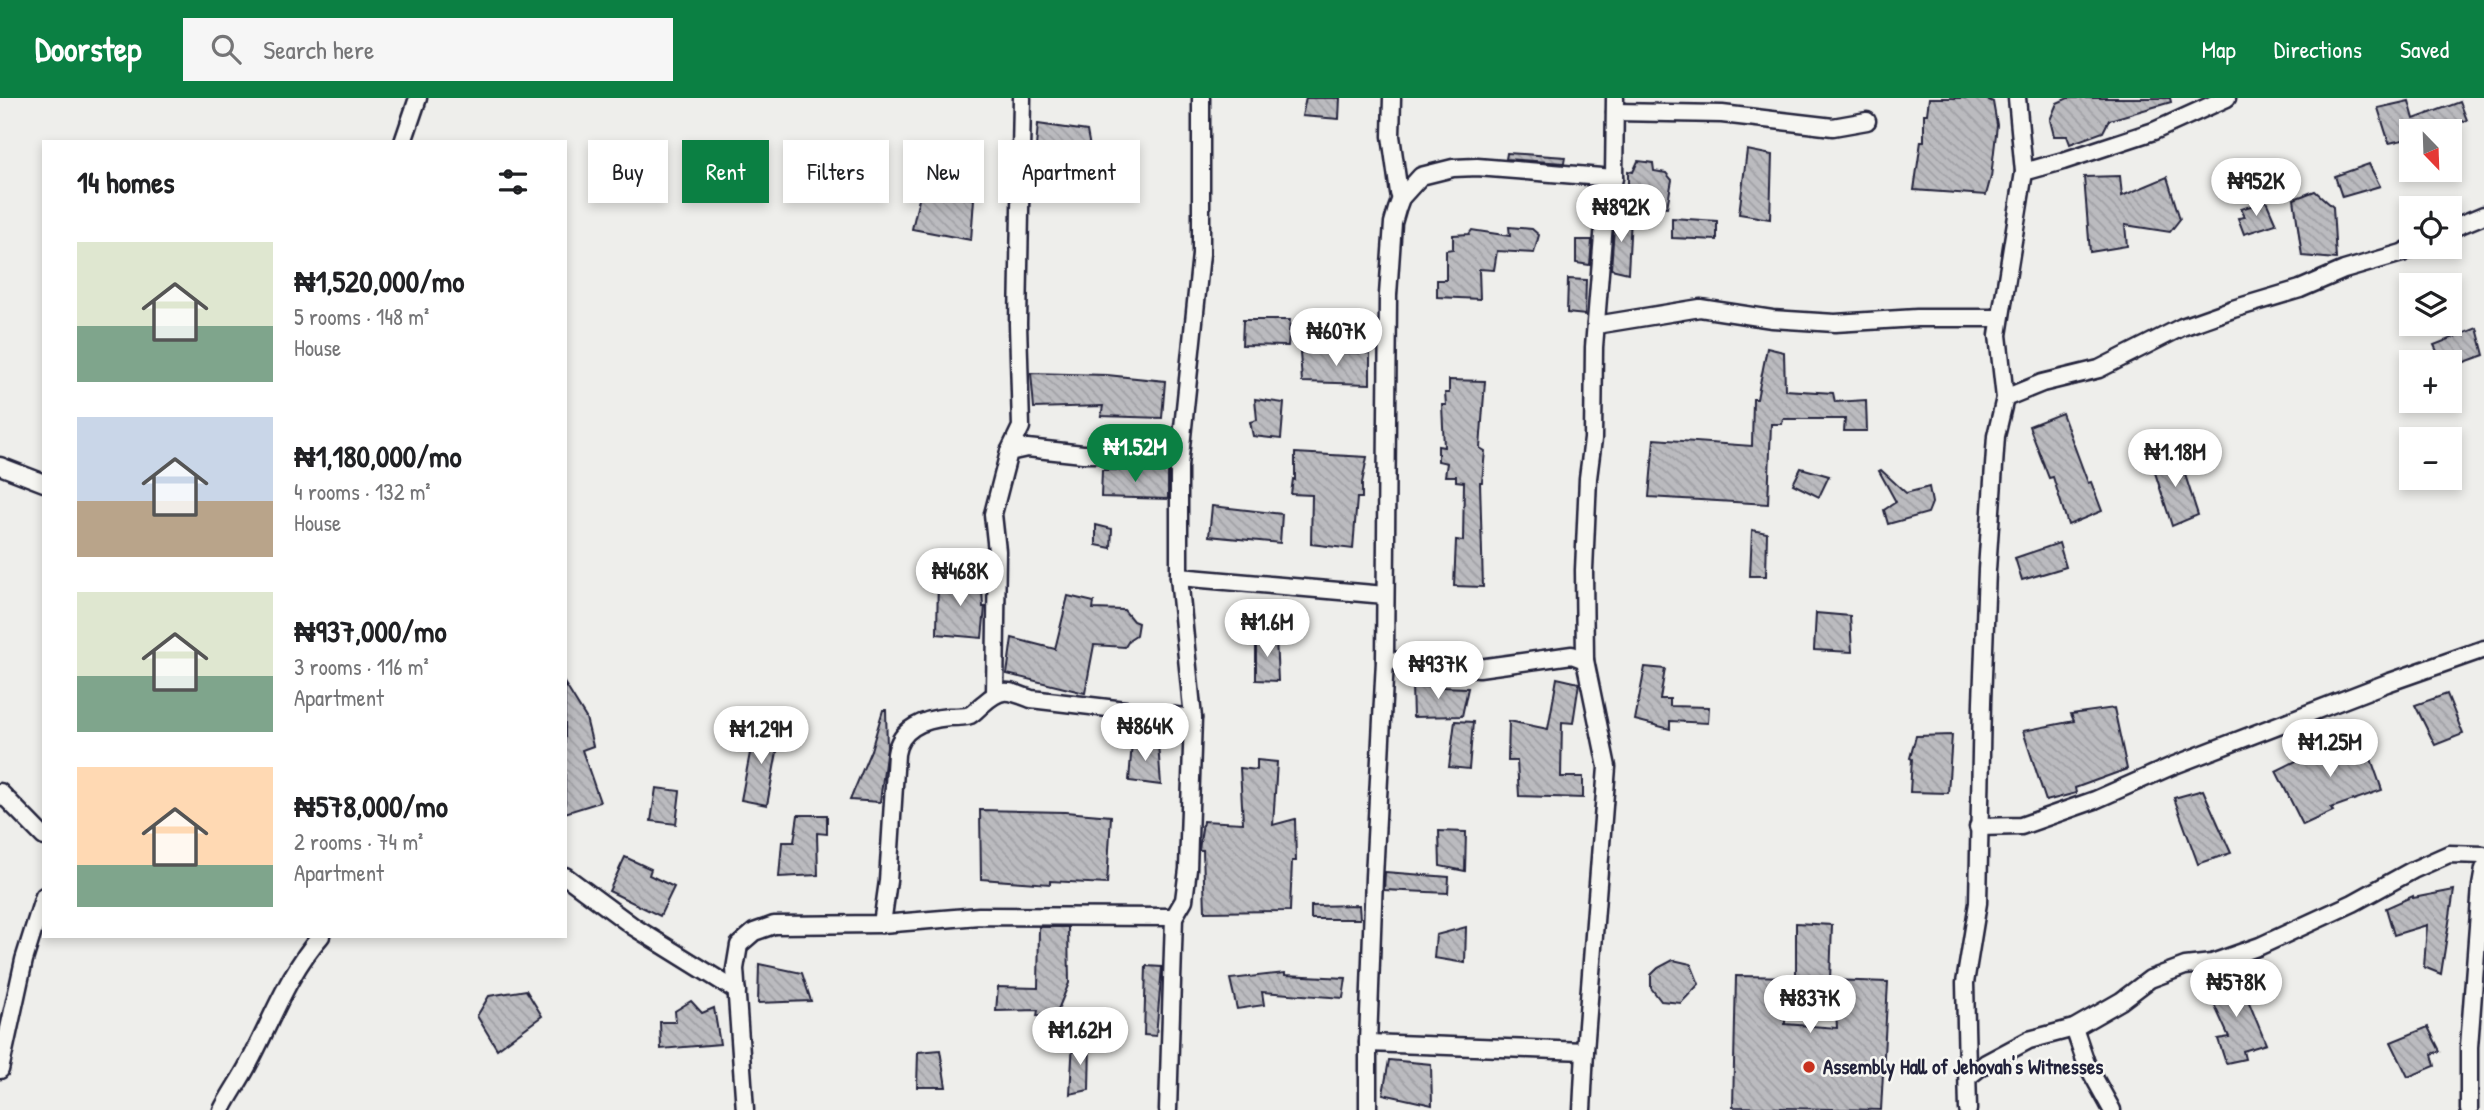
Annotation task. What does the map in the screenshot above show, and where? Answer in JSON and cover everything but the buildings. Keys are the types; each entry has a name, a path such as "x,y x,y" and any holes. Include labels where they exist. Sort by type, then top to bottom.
{"street":[{"path":"404,140 418,98"},
{"path":"995,693 997,551 993,514 1009,452 1021,427 1018,324 1023,98"},
{"path":"1168,1110 1174,917 1184,900 1188,869 1193,718 1179,577 1179,466 1201,254 1201,98"},
{"path":"1392,98 1391,136 1401,198"},
{"path":"1968,1110 1965,983 1978,903 1987,570 1996,436 2005,398 1998,335 2024,172 2017,98"},
{"path":"2024,172 2154,131 2227,98"},
{"path":"1582,1110 1607,767 1585,660 1584,570 1588,478 1593,439 1592,387 1596,325 1605,212 1614,178 1615,105 1833,127 1867,121"},
{"path":"1368,1110 1374,864 1385,660 1388,295 1393,223 1401,198 1421,176 1453,168 1477,167 1614,178"},
{"path":"2462,224 2484,215"},
{"path":"2005,398 2042,383 2099,369 2182,327 2300,289 2344,270 2399,254"},
{"path":"1596,325 1700,308 1772,319 1835,323 2000,317"},
{"path":"1009,452 1027,448 1083,454 1149,453 1171,457 1179,466"},
{"path":"0,466 42,482"},
{"path":"1179,577 1385,595"},
{"path":"1978,827 2021,826 2095,800 2183,761 2484,649"},
{"path":"1385,660 1479,668 1572,655 1585,660"},
{"path":"882,924 888,881 897,754 900,739 914,727 942,718 970,715 995,693 1008,690 1031,699 1193,718"},
{"path":"0,792 42,835"},
{"path":"1968,1077 1986,1063 2029,1040 2074,1028 2121,1001 2150,979 2185,966 2212,963 2260,946 2449,854 2484,855"},
{"path":"2469,1110 2477,1011 2480,886 2484,869"},
{"path":"567,877 634,927 737,991"},
{"path":"0,1070 24,960 42,903"},
{"path":"745,1110 735,969 739,946 754,932 774,925 882,924 979,916 1174,917"},
{"path":"222,1110 250,1062 276,1004 319,938"},
{"path":"2074,1028 2086,1063 2112,1110"},
{"path":"1368,1042 1585,1051"}],"place":[{"name":"Assembly Hall of Jehovah's Witnesses","path":"1809,1067"}]}
